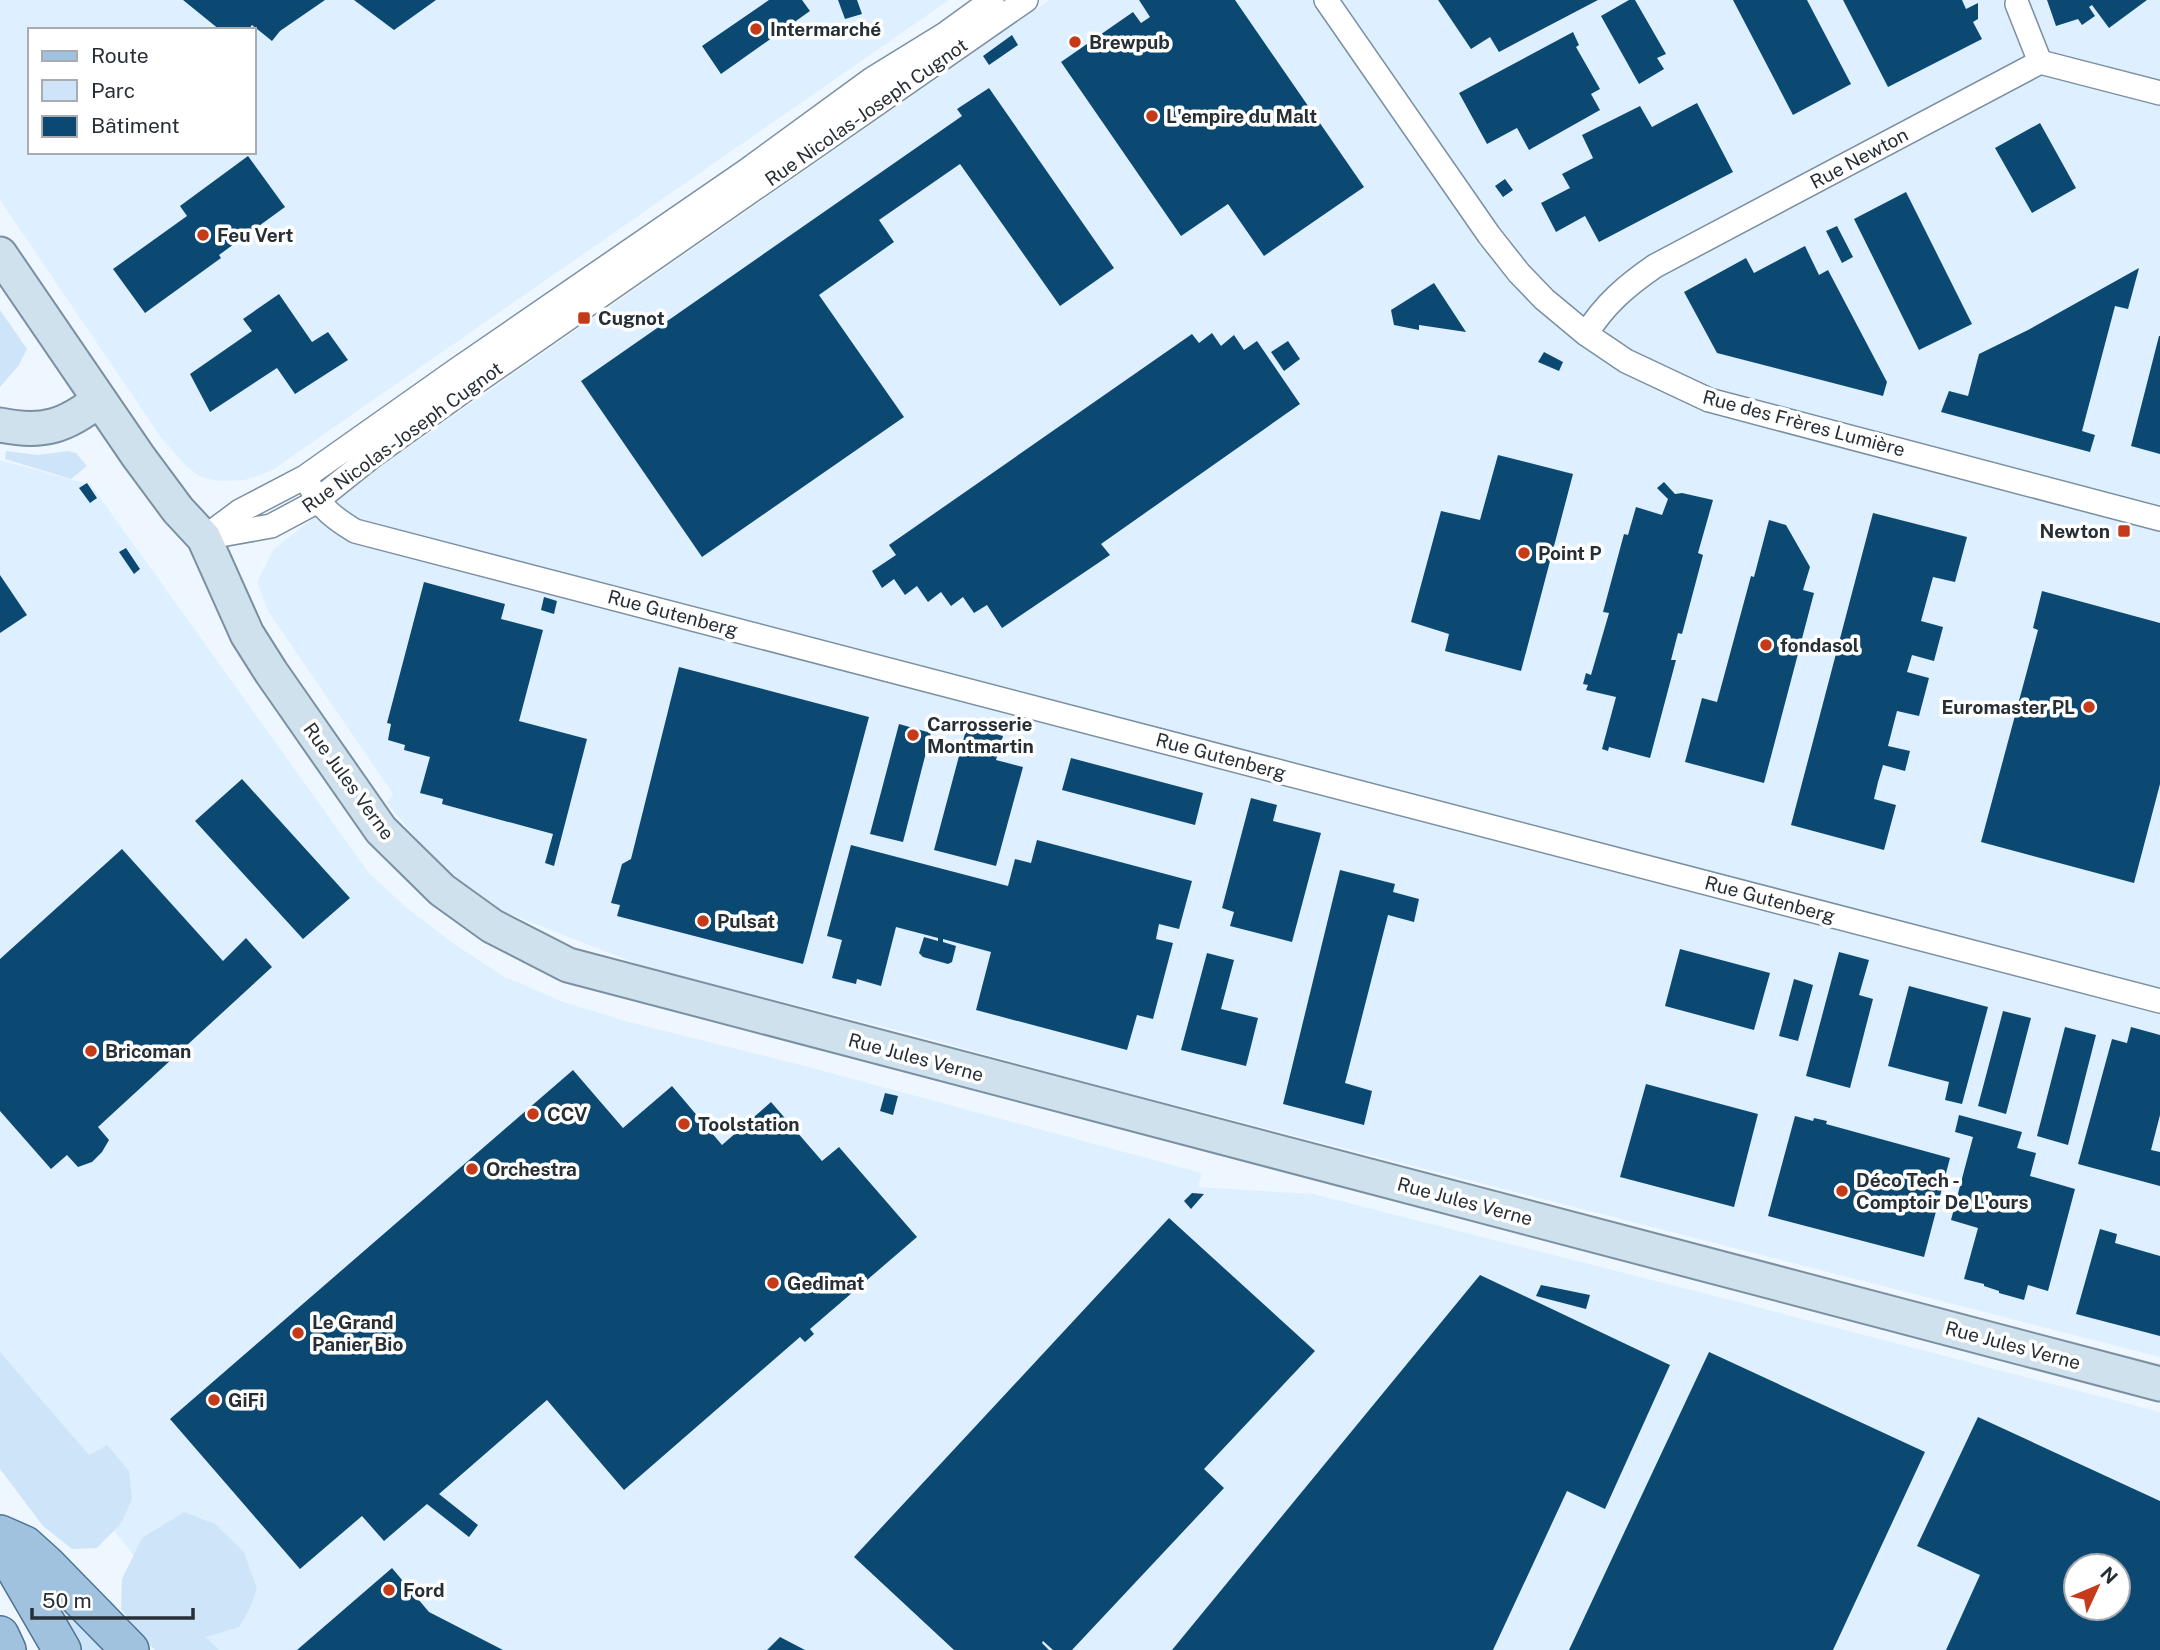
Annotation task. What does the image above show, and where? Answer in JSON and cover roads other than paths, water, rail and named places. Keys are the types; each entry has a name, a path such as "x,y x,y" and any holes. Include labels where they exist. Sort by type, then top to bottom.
{"main road":[{"name":"Rue Jules Verne","path":"0,254 178,510 204,538 247,634 381,830 442,890 482,919 568,965 2160,1384"},
{"path":"0,425 23,430 67,422 99,400"},
{"path":"0,1534 25,1545 130,1650"},
{"path":"0,1543 62,1650"},
{"path":"0,1634 8,1650"}],"street":[{"name":"Rue Nicolas-Joseph Cugnot","path":"204,538 240,511 305,477 746,171 872,79 945,34 992,0"},
{"name":"Rue Nicolas-Joseph Cugnot","path":"204,538 271,526 317,500 469,387 1026,0"},
{"name":"Rue des Frères Lumière","path":"1326,0 1489,235 1544,299 1586,334 1626,361 1709,400 2160,519"},
{"path":"2017,4 2040,62 2160,93"},
{"name":"Rue Newton","path":"1586,334 1607,303 1655,266 2040,62"},
{"name":"Rue Gutenberg","path":"305,477 317,500 331,517 355,531 376,537 2160,1001"}],"place":[{"name":"Intermarché","path":"756,29"},
{"name":"Brewpub","path":"1075,42"},
{"name":"L'empire du Malt","path":"1152,116"},
{"name":"Feu Vert","path":"203,235"},
{"name":"Cugnot","path":"584,318"},
{"name":"Newton","path":"2124,531"},
{"name":"Point P","path":"1524,553"},
{"name":"fondasol","path":"1766,645"},
{"name":"Euromaster PL","path":"2089,707"},
{"name":"Carrosserie Montmartin","path":"913,735"},
{"name":"Pulsat","path":"703,921"},
{"name":"Bricoman","path":"91,1051"},
{"name":"CCV","path":"533,1114"},
{"name":"Toolstation","path":"684,1124"},
{"name":"Orchestra","path":"472,1169"},
{"name":"Déco Tech - Comptoir De L'ours","path":"1842,1191"},
{"name":"Gedimat","path":"773,1283"},
{"name":"Le Grand Panier Bio","path":"298,1333"},
{"name":"GiFi","path":"214,1400"},
{"name":"Ford","path":"389,1590"}]}
